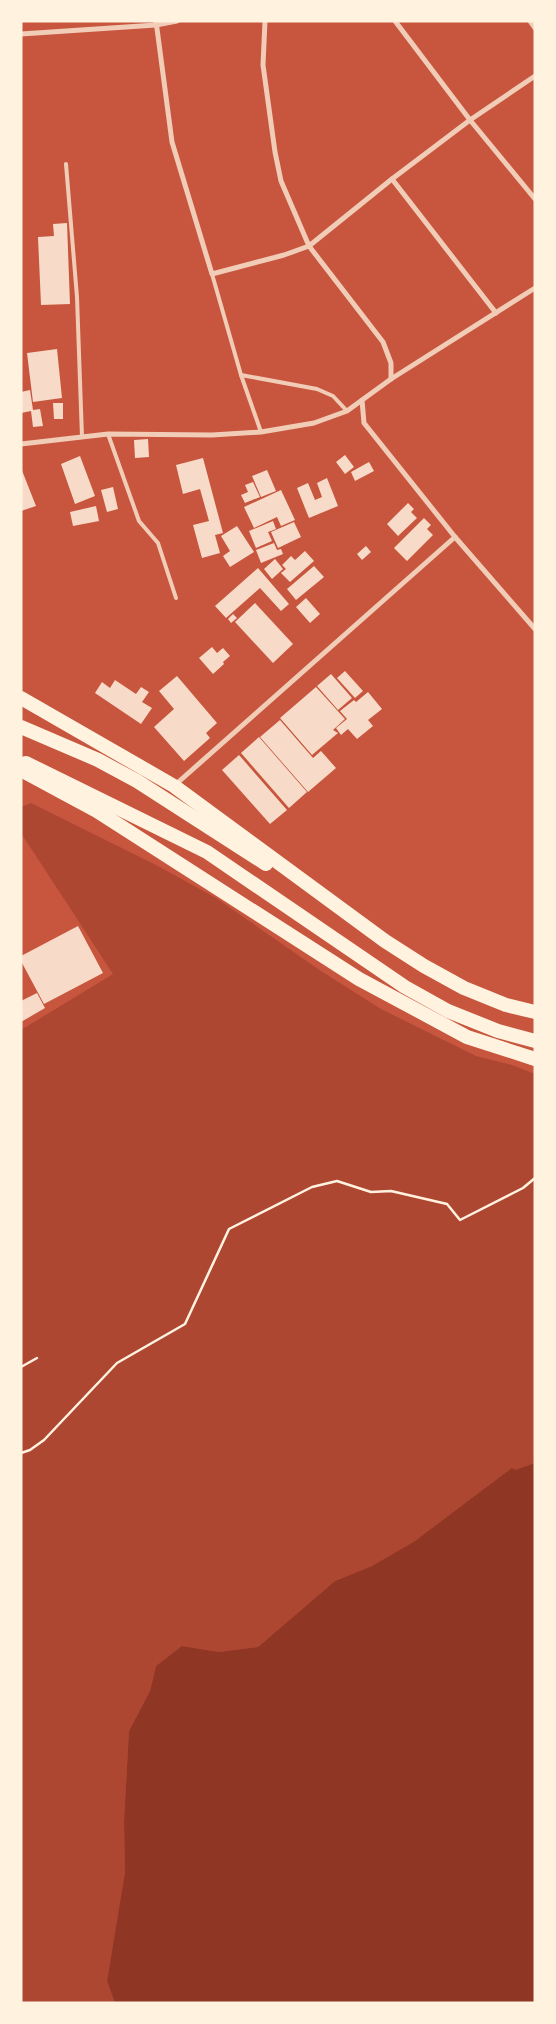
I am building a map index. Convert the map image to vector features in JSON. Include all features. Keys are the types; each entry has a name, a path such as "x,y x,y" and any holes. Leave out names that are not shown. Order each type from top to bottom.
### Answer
{"highway":[{"path":"21,698 174,786 385,941"},
{"path":"21,727 98,760 137,781 424,966 464,988 506,1005 535,1012"},
{"path":"21,761 207,852 405,987 448,1011 498,1031 535,1041"},
{"path":"21,770 105,816 359,979 466,1037 535,1059"}],"street":[{"path":"21,34 177,21"},
{"path":"265,21 263,65 281,181 309,246 383,342 391,363 392,379"},
{"path":"395,21 470,120 535,199"},
{"path":"530,21 535,28"},
{"path":"156,23 172,142 212,274 284,255 309,246 392,179 470,120 535,76"},
{"path":"392,179 496,312"},
{"path":"21,444 108,434 212,435 261,432 314,423 347,411 392,379 535,288"},
{"path":"362,400 364,423 455,537 535,629"},
{"path":"174,786 455,537"}],"lane":[{"path":"66,164 77,297 82,437"},
{"path":"212,274 261,432"},
{"path":"242,375 317,389 333,396 347,411"},
{"path":"108,434 139,520 158,543 176,598"}],"path":[{"path":"21,1453 30,1450 44,1440 117,1363 185,1324 228,1229 312,1187 338,1181 371,1192 391,1191 447,1204 460,1220 523,1188 535,1178"},
{"path":"21,1367 37,1358"}],"shaded area":[{"path":"31,803 158,866 216,898 321,971 381,1009 476,1056 512,1065 535,1074 535,1463 515,1470 415,1541 372,1566 335,1581 258,1647 219,1652 183,1646 156,1666 150,1691 129,1731 124,1821 125,1872 107,1981 115,2003 21,2003 21,1030 113,974 21,833 21,807"},
{"path":"535,1463 535,2003 115,2003 107,1981 125,1872 124,1821 129,1731 150,1691 156,1666 182,1646 219,1652 258,1647 335,1581 372,1566 415,1541 512,1468 515,1470"}],"building":[{"path":"67,223 70,304 41,305 38,237 54,236 53,224"},
{"path":"57,349 62,398 33,402 27,353"},
{"path":"30,390 33,410 40,409 43,426 33,427 31,411 21,413 21,392"},
{"path":"53,403 63,403 63,419 54,419"},
{"path":"148,439 149,457 135,458 134,440"},
{"path":"345,455 354,467 345,474 336,462"},
{"path":"80,456 95,496 75,504 61,464"},
{"path":"203,458 223,533 215,535 220,553 202,558 193,525 209,521 200,489 183,494 176,465"},
{"path":"369,462 374,471 355,481 351,472"},
{"path":"21,468 36,506 21,511"},
{"path":"267,470 276,491 261,497 252,476"},
{"path":"327,478 338,506 309,518 297,488 308,483 315,500 322,497 317,483"},
{"path":"253,482 260,497 245,503 241,495 248,492 245,485"},
{"path":"113,487 118,509 107,512 101,490"},
{"path":"281,490 295,520 281,526 277,517 254,528 244,507"},
{"path":"408,503 414,509 411,512 417,518 398,536 387,524"},
{"path":"96,506 99,521 73,526 70,512"},
{"path":"424,518 431,525 427,529 433,535 407,561 394,548"},
{"path":"273,521 276,529 268,532 272,541 256,548 249,531"},
{"path":"294,522 301,537 278,548 271,532"},
{"path":"237,526 254,552 230,567 223,556 230,551 221,536"},
{"path":"274,543 277,550 281,549 283,554 261,563 256,550"},
{"path":"366,546 371,552 362,560 357,554"},
{"path":"305,551 314,561 290,582 281,573 286,569 282,565 291,556 295,560"},
{"path":"275,559 283,569 272,579 264,569"},
{"path":"314,566 324,577 296,600 287,589"},
{"path":"258,568 289,604 281,611 260,588 226,618 215,606"},
{"path":"306,598 320,614 310,623 296,607"},
{"path":"255,603 293,644 273,663 235,622"},
{"path":"233,614 237,618 231,623 228,619"},
{"path":"212,647 217,653 223,648 230,656 213,674 199,658"},
{"path":"345,671 363,691 355,698 337,678"},
{"path":"331,674 352,698 338,710 317,686"},
{"path":"177,676 217,723 206,733 210,738 184,761 154,727 174,709 159,691"},
{"path":"115,680 136,694 141,687 149,692 142,702 152,708 141,724 95,693 102,682 110,688"},
{"path":"316,687 345,719 333,730 338,733 312,755 280,718"},
{"path":"368,692 382,709 368,720 373,726 357,739 348,729 341,735 336,728 347,719 340,711 354,700 356,702"},
{"path":"280,720 313,758 321,751 336,768 308,792 260,737"},
{"path":"259,737 307,792 289,808 241,753"},
{"path":"239,755 287,810 270,824 222,770"},
{"path":"78,926 103,973 44,1004 21,961 21,956"},
{"path":"37,993 45,1008 21,1022 21,1001"}]}
